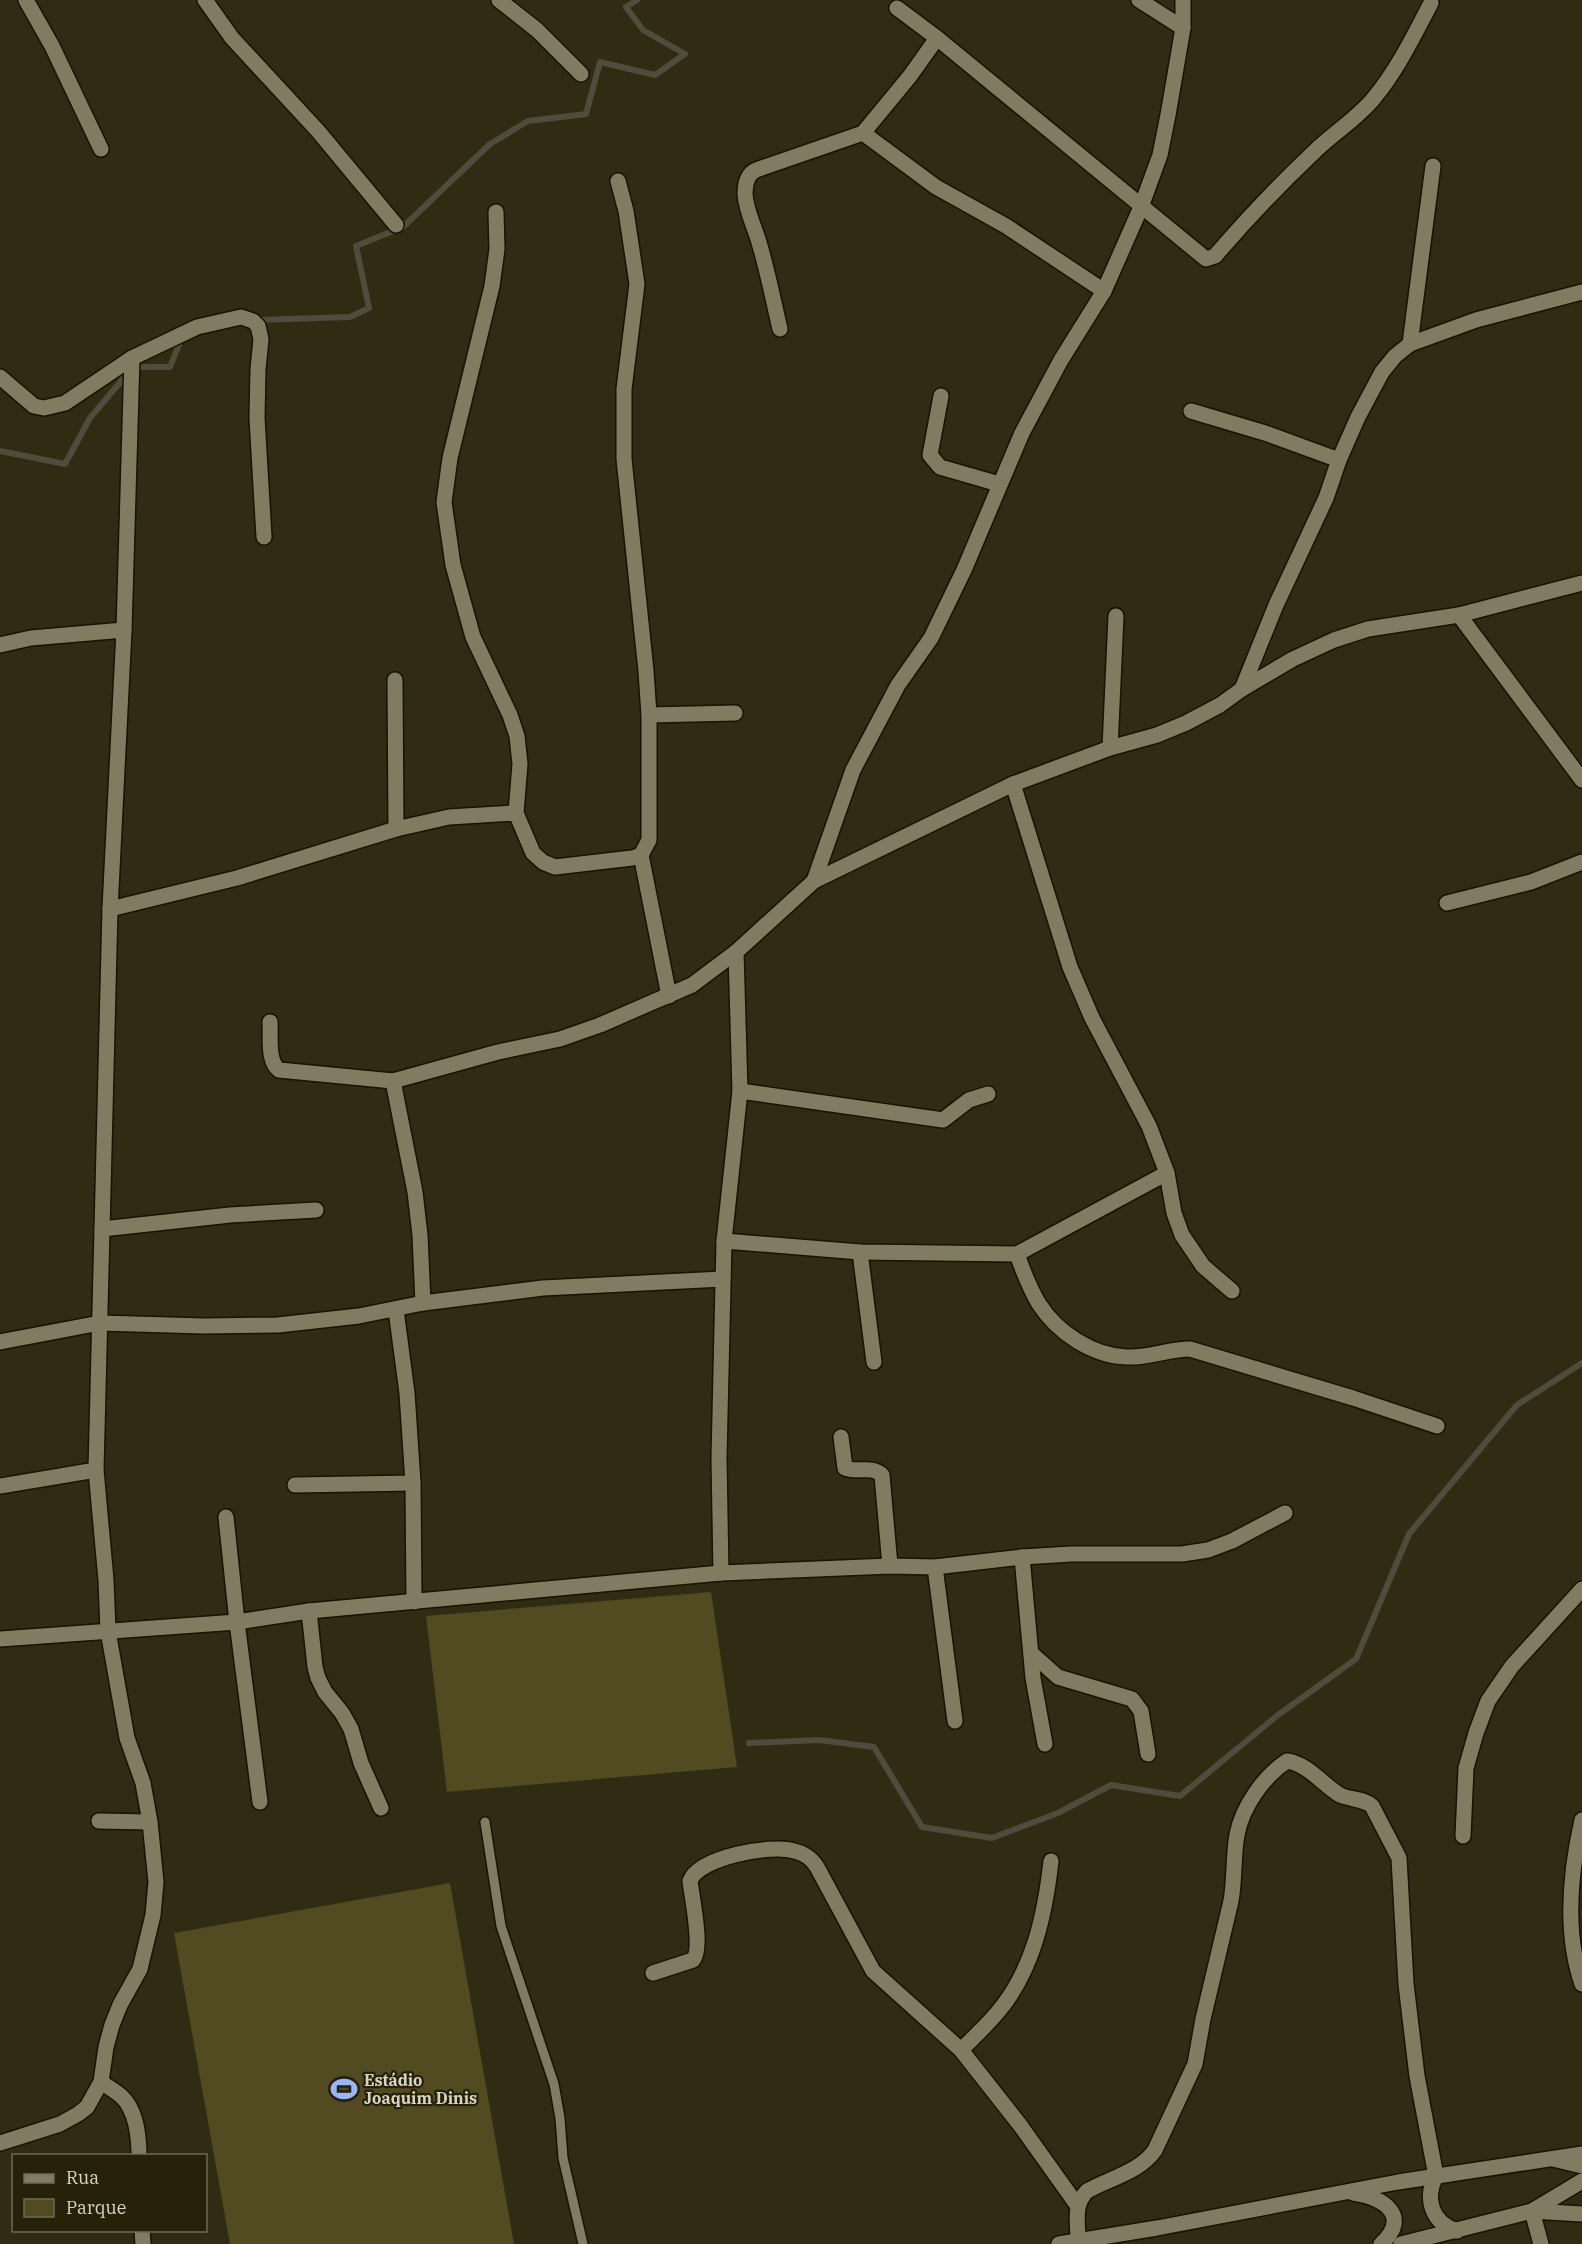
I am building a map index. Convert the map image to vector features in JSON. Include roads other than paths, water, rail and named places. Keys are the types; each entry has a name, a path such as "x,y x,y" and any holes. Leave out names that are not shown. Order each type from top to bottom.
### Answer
{"street":[{"path":"26,0 52,46 101,149"},
{"path":"205,0 232,38 318,130 396,225"},
{"path":"499,0 537,30 581,74"},
{"path":"1139,0 1183,28"},
{"path":"814,881 853,770 898,685 931,638 964,570 999,484 1033,412 1061,360 1104,291 1141,207 1160,155 1183,28 1183,0"},
{"path":"897,8 937,38 1206,259 1214,258 1269,195 1315,150 1348,124 1373,99 1402,58 1431,3"},
{"path":"780,329 758,240 747,208 745,191 747,180 756,170 863,133 937,38"},
{"path":"863,133 936,187 1006,226 1104,291"},
{"path":"1410,344 1433,166"},
{"path":"618,181 632,243 637,284 624,389 624,459 642,616 649,715 649,840 641,855 669,996"},
{"path":"496,212 497,249 492,286 450,458 444,502 453,565 472,637 510,715 517,736 520,764 516,813 533,853 543,862 555,867 641,855"},
{"path":"1242,689 1276,606 1326,498 1339,460 1358,417 1382,372 1395,356 1410,344 1502,312 1582,292"},
{"path":"0,377 34,406 44,408 65,403 132,358 197,327 241,316 253,321 258,326 261,339 258,369 258,418 264,537"},
{"path":"0,2143 60,2124 87,2107 101,2082 112,2025 140,1969 153,1915 156,1882 150,1822 143,1783 127,1738 108,1631 96,1470 110,909 124,630 132,358"},
{"path":"941,396 930,454 940,467 999,484"},
{"path":"1191,411 1265,433 1339,460"},
{"path":"270,1022 272,1060 279,1070 393,1081 560,1039 600,1025 692,985 736,952 814,881 1012,784 1186,723 1220,705 1242,689 1293,659 1334,640 1368,629 1459,615 1582,583"},
{"path":"1459,615 1582,780"},
{"path":"1110,748 1116,616"},
{"path":"0,645 31,638 124,630"},
{"path":"395,680 396,829"},
{"path":"649,715 735,713"},
{"path":"1012,784 1070,967 1092,1018 1149,1126 1167,1173 1173,1213 1182,1235 1203,1266 1232,1291"},
{"path":"110,909 237,878 396,829 449,817 516,813"},
{"path":"1447,903 1531,882 1582,862"},
{"path":"721,1573 719,1458 724,1240 740,1091 736,952"},
{"path":"393,1081 415,1192 420,1235 423,1303"},
{"path":"740,1091 943,1120 969,1100 988,1094"},
{"path":"724,1240 860,1252 1017,1254 1167,1173"},
{"path":"102,1229 230,1215 316,1210"},
{"path":"860,1252 874,1362"},
{"path":"1017,1254 1040,1305 1059,1328 1078,1342 1101,1353 1125,1358 1190,1349 1437,1426"},
{"path":"0,1342 100,1323 204,1326 278,1324 396,1310 423,1303 543,1288 723,1279"},
{"path":"396,1310 407,1393 413,1483 414,1602"},
{"path":"841,1437 845,1468 849,1470 873,1469 882,1475 890,1566"},
{"path":"0,1486 96,1470"},
{"path":"295,1485 413,1483"},
{"path":"0,1639 237,1622 309,1611 721,1573 890,1566 935,1567 1071,1554 1182,1554 1208,1550 1232,1541 1285,1513"},
{"path":"226,1517 260,1802"},
{"path":"1022,1557 1031,1653 1045,1744"},
{"path":"935,1567 955,1721"},
{"path":"1462,1836 1466,1768 1488,1701 1512,1666 1582,1589"},
{"path":"309,1611 318,1678 351,1729 361,1764 381,1808"},
{"path":"1031,1653 1058,1677 1132,1699 1141,1711 1148,1754"},
{"path":"1077,2205 1087,2191 1141,2165 1155,2150 1195,2064 1203,2019 1233,1891 1237,1835 1250,1802 1279,1766 1287,1761 1302,1766 1340,1794 1372,1806 1400,1858 1406,1984 1417,2076 1436,2176 1430,2193 1432,2209 1441,2223 1457,2231"},
{"path":"1582,1820 1574,1856 1570,1911 1576,1964 1582,1984"},
{"path":"99,1821 150,1822"},
{"path":"653,1974 696,1957 698,1946 690,1881 693,1874 712,1862 757,1850 780,1848 795,1851 813,1861 873,1971 961,2050 1013,2116 1077,2205 1078,2240"},
{"path":"961,2050 1000,2008 1021,1975 1036,1945 1048,1891 1051,1861"},
{"path":"101,2082 123,2097 129,2106 136,2128 140,2154"},
{"path":"1059,2244 1158,2228 1436,2176 1582,2154"},
{"path":"1553,2159 1582,2166"},
{"path":"1401,2244 1532,2211 1582,2181"},
{"path":"1347,2193 1376,2199 1391,2209 1395,2218 1393,2229 1381,2244"},
{"path":"1532,2211 1582,2214"},
{"path":"1532,2211 1541,2244"}],"lane":[{"path":"485,1822 501,1926 554,2084 560,2118 563,2158 583,2244"}],"waterway":[{"path":"257,320 350,317 369,308 356,246 403,227 490,144 528,121 586,114 600,62 655,75 685,54 643,30 626,7 637,0"},
{"path":"0,451 65,464 90,418 133,367 170,367 182,337"},
{"path":"749,1743 819,1740 874,1747 922,1827 992,1838 1058,1813 1111,1785 1180,1796 1278,1715 1356,1659 1409,1534 1517,1405 1582,1363"}],"place":[{"name":"Estádio Joaquim Dinis","path":"344,2089"}]}
